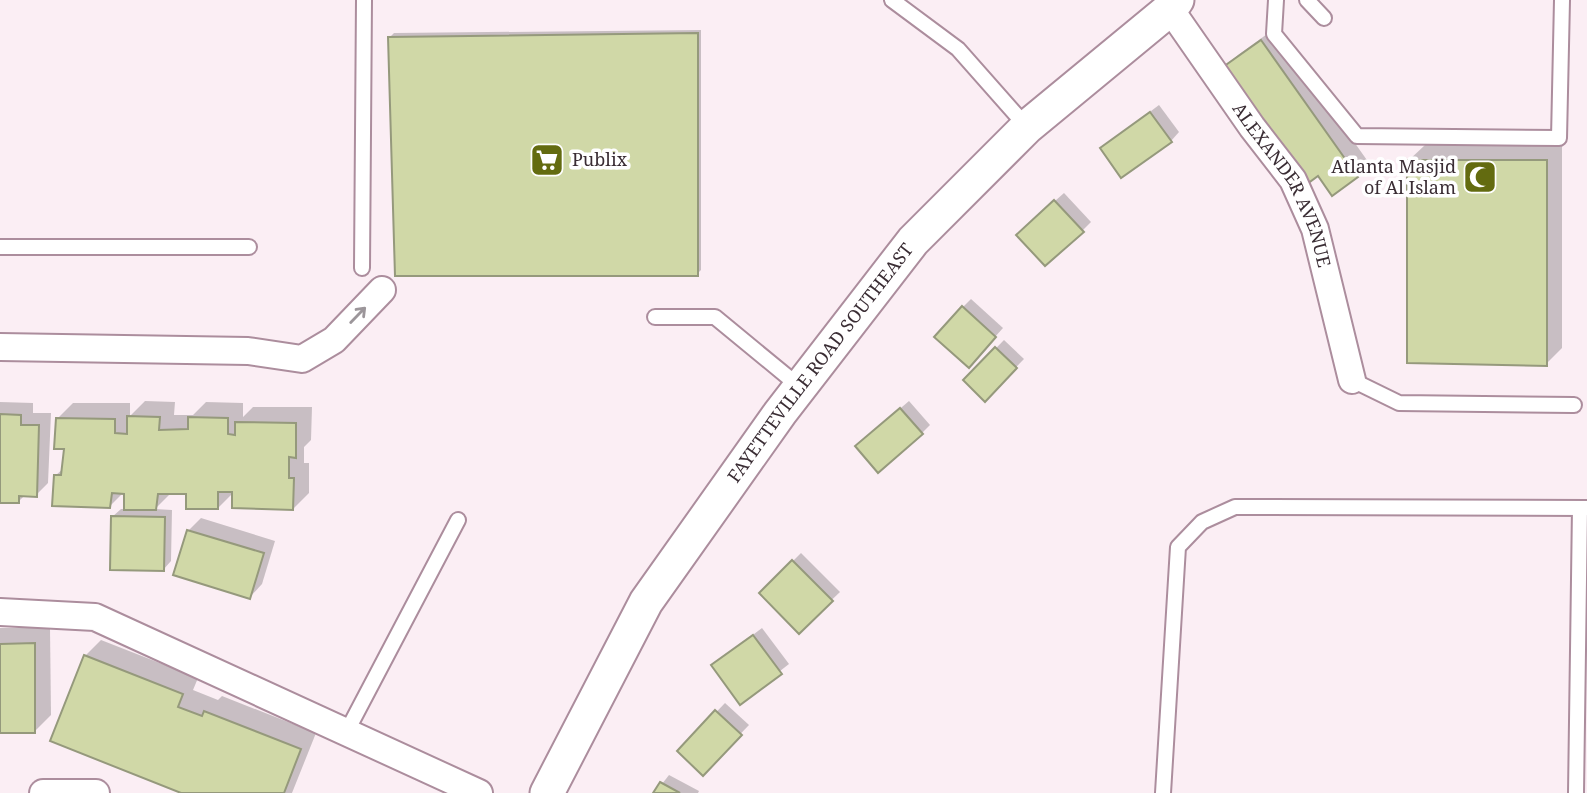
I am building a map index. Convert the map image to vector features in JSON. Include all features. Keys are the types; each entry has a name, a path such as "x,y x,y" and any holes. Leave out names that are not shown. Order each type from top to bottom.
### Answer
{"street":[{"name":"FAYETTEVILLE ROAD SOUTHEAST","path":"547,793 646,603 800,387 913,241 1027,127 1173,4"},
{"name":"ALEXANDER AVENUE","path":"1173,4 1252,127 1293,180 1315,229 1352,380"},
{"path":"0,347 248,351 302,359 334,340 382,290"},
{"path":"0,612 95,617 479,793"},
{"path":"43,793 96,793"}],"lane":[{"path":"362,268 364,0"},
{"path":"892,0 958,49 1027,127"},
{"path":"1307,0 1324,18"},
{"path":"1274,1 1274,34 1357,136 1559,138 1562,0"},
{"path":"0,247 249,247"},
{"path":"655,317 715,317 800,387"},
{"path":"1352,380 1399,402 1574,405"},
{"path":"1163,793 1178,547 1202,522 1235,507 1583,508 1576,793"},
{"path":"346,733 458,520"}],"building":[{"path":"698,33 698,276 395,276 388,37"},
{"path":"1261,40 1358,177 1332,196 1318,176 1307,184 1223,67"},
{"path":"1150,112 1172,142 1121,178 1100,148"},
{"path":"1407,160 1547,160 1547,366 1407,363"},
{"path":"1054,200 1084,232 1045,266 1016,235"},
{"path":"962,306 996,337 969,368 934,337"},
{"path":"995,347 1017,368 985,402 963,380"},
{"path":"900,408 923,434 878,473 855,446"},
{"path":"0,414 21,415 21,425 39,425 37,497 19,496 19,503 0,503"},
{"path":"127,416 160,417 159,430 188,429 188,417 228,418 228,434 235,435 235,422 296,423 296,458 289,457 289,478 294,478 293,510 232,508 232,492 218,492 218,509 186,509 186,494 158,494 156,510 124,510 124,494 112,493 110,508 52,506 54,475 61,475 64,449 54,449 56,418 115,419 115,433 127,434"},
{"path":"111,516 165,517 164,571 110,570"},
{"path":"187,530 264,553 250,599 173,575"},
{"path":"792,560 833,601 799,634 759,593"},
{"path":"753,635 782,674 740,705 711,665"},
{"path":"35,643 35,733 0,733 0,644"},
{"path":"84,655 183,694 178,707 202,716 204,711 301,749 284,793 181,793 50,741"},
{"path":"715,710 742,735 703,776 677,751"},
{"path":"660,782 680,793 653,793"}],"place":[{"name":"Publix","path":"547,160"},
{"name":"Atlanta Masjid of Al Islam","path":"1480,177"}]}
